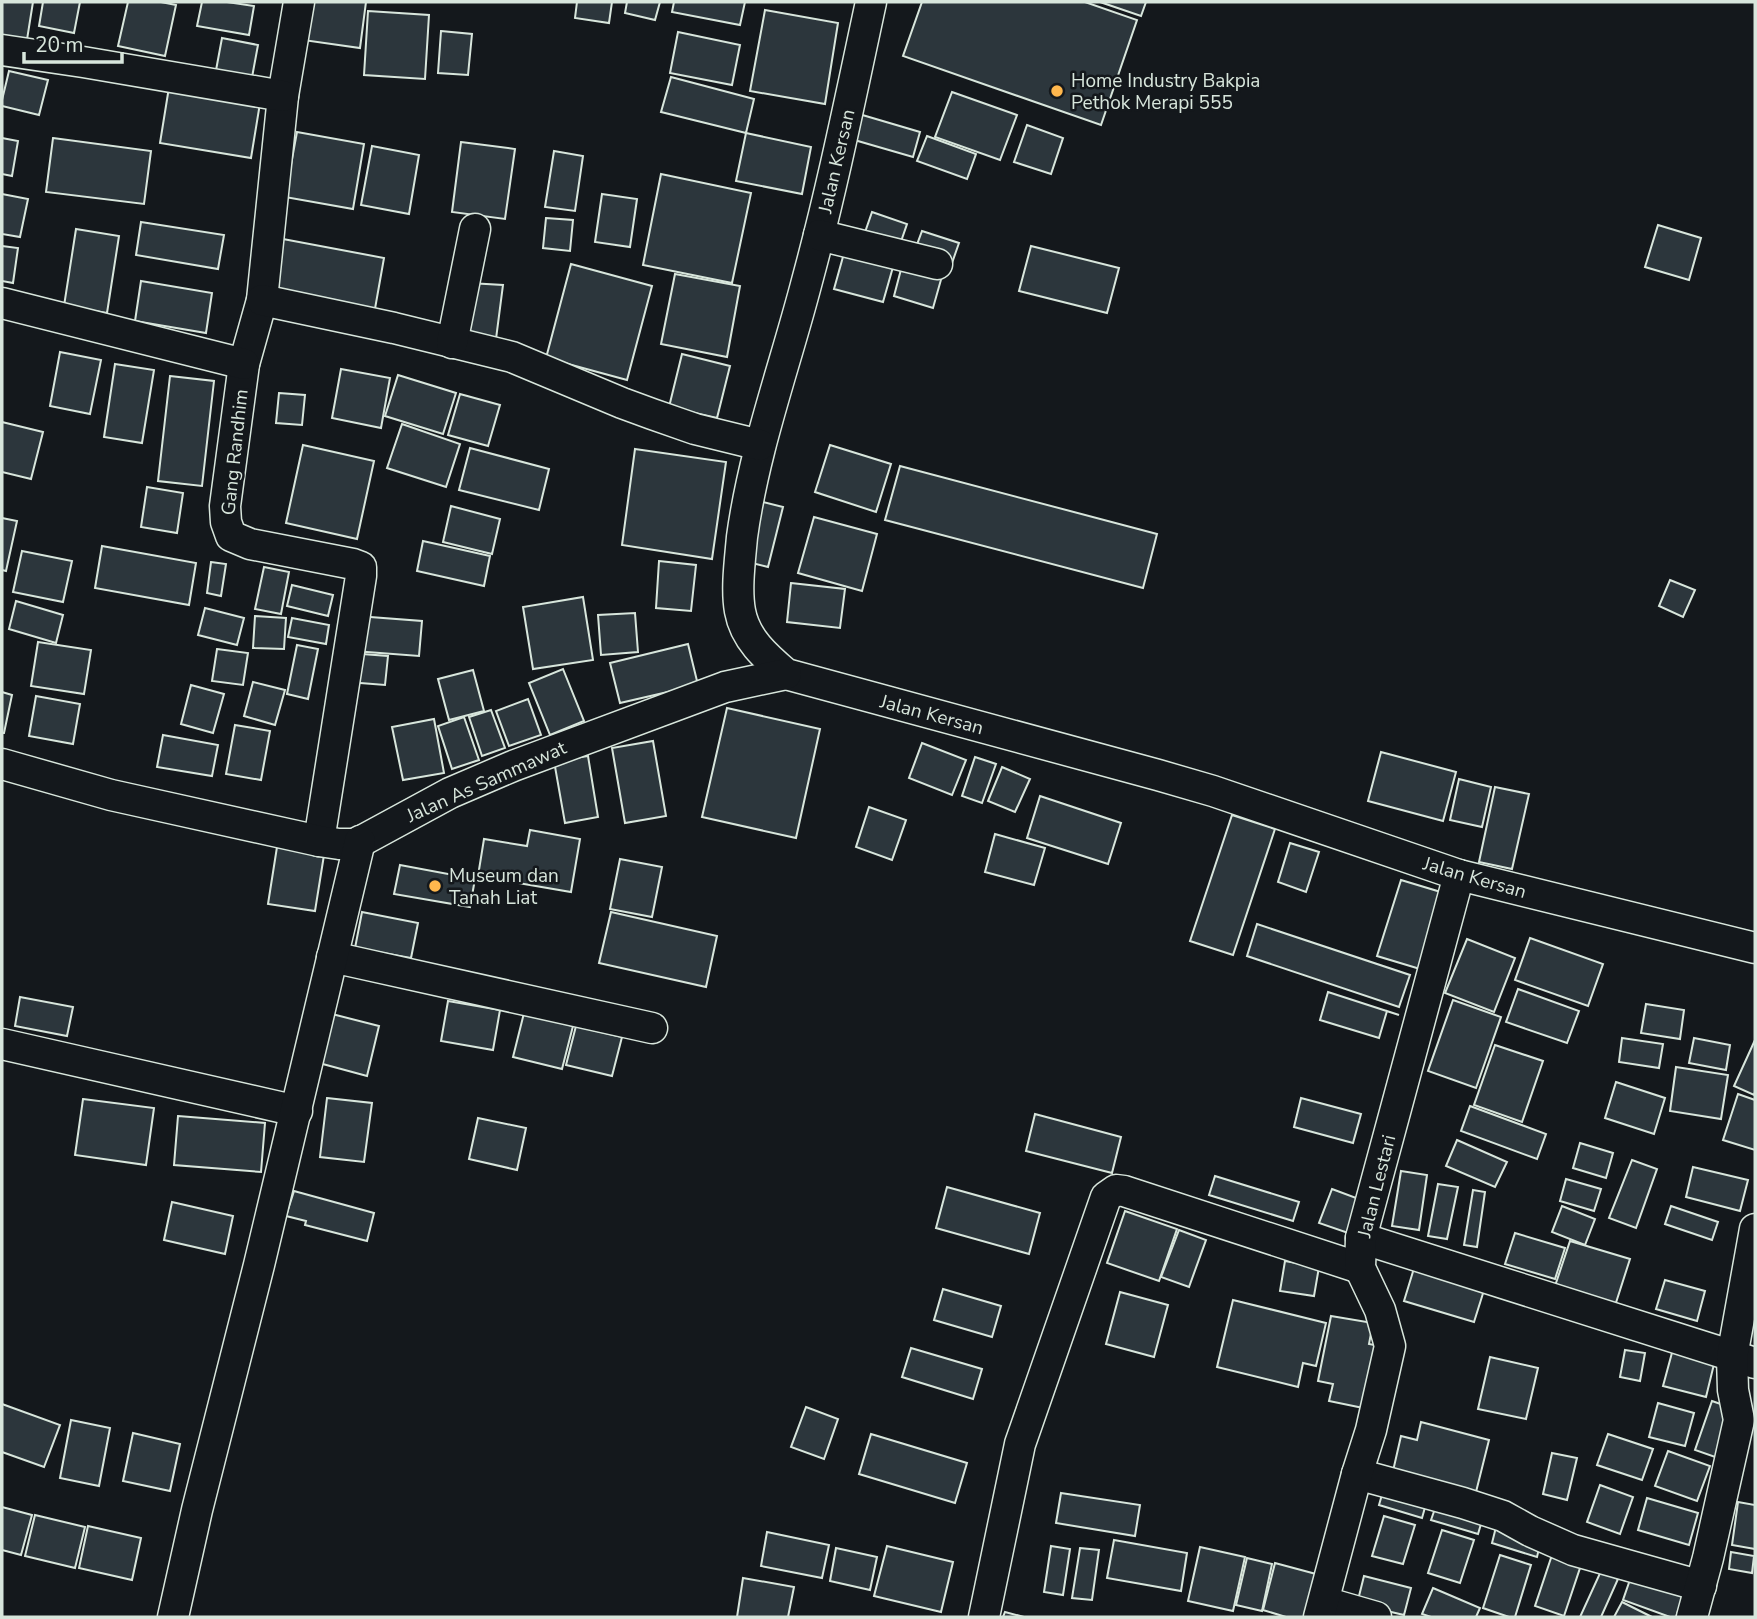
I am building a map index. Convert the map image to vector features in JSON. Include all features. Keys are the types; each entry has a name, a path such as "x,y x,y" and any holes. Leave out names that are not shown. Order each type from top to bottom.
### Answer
{"street":[{"name":"Gang Randhim","path":"299,2 284,96 262,300 244,364 225,506 226,522 231,536 250,544 361,567 319,841"},
{"name":"Jalan Kersan","path":"871,2 808,281 760,445 746,512 739,567 740,611 747,633 762,654 786,674 1158,775 1459,875 1755,948"},
{"path":"2,50 284,96"},
{"path":"452,342 475,229"},
{"path":"819,235 937,264"},
{"path":"262,300 512,357 695,429 760,445"},
{"path":"2,303 244,364"},
{"path":"725,687 747,633"},
{"name":"Jalan As Sammawat","path":"2,765 111,795 319,841 339,845 356,844 450,793 513,766 725,687 786,674"},
{"path":"173,1617 360,841"},
{"name":"Jalan Lestari","path":"1322,1610 1371,1430 1390,1346 1380,1310 1360,1268 1361,1238 1459,875"},
{"path":"332,957 652,1028"},
{"path":"2,1044 296,1111"},
{"path":"984,1617 1020,1444 1106,1197 1116,1190 1124,1191 1360,1268"},
{"path":"1692,1617 1739,1420 1733,1390 1743,1360 1755,1229"},
{"path":"1361,1238 1743,1360"},
{"path":"1357,1474 1503,1516 1573,1550 1701,1586"},
{"path":"1322,1610 1376,1617"}],"building":[{"path":"2,2 33,2 26,46 2,43"},
{"path":"43,2 80,2 74,33 39,26"},
{"path":"128,2 176,5 165,56 118,46"},
{"path":"202,2 254,6 249,35 197,26"},
{"path":"308,2 366,2 360,48 303,40"},
{"path":"577,2 612,2 609,23 575,18"},
{"path":"627,2 660,2 655,20 625,13"},
{"path":"674,2 745,2 740,25 672,12"},
{"name":"Home Industry Bakpia Pethok Merapi 555","path":"922,2 1085,2 1137,20 1101,125 903,56"},
{"path":"1100,2 1146,2 1141,16"},
{"path":"765,10 838,23 825,104 750,91"},
{"path":"368,11 429,15 425,79 364,75"},
{"path":"441,31 472,34 468,75 438,73"},
{"path":"678,32 740,45 732,85 670,73"},
{"path":"222,38 258,45 250,88 214,81"},
{"path":"9,71 48,80 39,115 2,106"},
{"path":"671,77 754,99 746,133 661,112"},
{"path":"170,81 261,97 251,158 160,143"},
{"path":"952,92 1017,115 1000,160 935,137"},
{"path":"859,114 920,132 913,157 851,139"},
{"path":"1027,125 1063,138 1051,174 1014,162"},
{"path":"297,132 364,144 353,209 285,197"},
{"path":"746,133 811,147 802,194 736,181"},
{"path":"927,136 976,154 967,179 917,161"},
{"path":"2,138 18,141 12,176 2,174"},
{"path":"53,138 151,151 144,204 46,192"},
{"path":"461,142 515,149 505,219 452,212"},
{"path":"372,146 419,155 409,214 361,205"},
{"path":"554,151 583,156 575,211 545,207"},
{"path":"661,174 751,193 732,283 643,265"},
{"path":"2,194 28,199 20,237 2,234"},
{"path":"602,194 637,199 630,247 595,242"},
{"path":"872,212 907,224 897,253 862,241"},
{"path":"546,218 573,220 570,251 543,248"},
{"path":"141,222 224,235 218,269 136,255"},
{"path":"1658,225 1701,238 1689,280 1645,267"},
{"path":"76,229 119,236 107,313 64,306"},
{"path":"922,231 959,243 952,263 915,250"},
{"path":"283,239 384,258 373,320 271,301"},
{"path":"2,246 18,248 13,283 2,281"},
{"path":"846,246 895,260 883,302 834,289"},
{"path":"1031,246 1119,268 1107,313 1019,291"},
{"path":"904,258 944,269 933,308 894,296"},
{"path":"571,264 652,286 627,380 546,358"},
{"path":"675,274 740,286 727,357 661,344"},
{"path":"141,281 212,293 206,333 135,321"},
{"path":"469,283 503,285 496,339 464,331"},
{"path":"60,352 101,360 90,414 50,406"},
{"path":"682,354 730,366 717,418 669,407"},
{"path":"115,364 154,370 142,443 104,437"},
{"path":"341,369 390,378 381,428 332,418"},
{"path":"398,375 456,393 443,434 385,416"},
{"path":"170,376 214,381 202,486 158,481"},
{"path":"279,393 305,395 302,425 276,423"},
{"path":"460,394 500,405 488,446 448,435"},
{"path":"2,422 43,432 31,479 2,472"},
{"path":"402,424 460,444 446,487 387,468"},
{"path":"303,445 374,461 357,539 286,523"},
{"path":"830,445 891,464 876,512 815,492"},
{"path":"470,448 549,469 539,510 459,490"},
{"path":"635,449 726,462 712,559 622,545"},
{"path":"900,466 1157,534 1143,588 885,520"},
{"path":"147,487 183,493 177,533 141,527"},
{"path":"755,500 783,507 768,567 740,560"},
{"path":"451,506 500,519 492,554 443,542"},
{"path":"814,517 877,534 862,591 798,573"},
{"path":"2,518 17,521 6,571 2,570"},
{"path":"423,541 490,556 484,586 417,571"},
{"path":"102,546 196,563 189,605 95,588"},
{"path":"22,551 72,561 63,602 13,592"},
{"path":"659,561 696,565 691,611 656,608"},
{"path":"211,562 226,564 221,596 207,593"},
{"path":"264,567 289,572 281,614 255,609"},
{"path":"1670,580 1695,590 1683,617 1659,606"},
{"path":"791,583 845,589 840,628 787,622"},
{"path":"292,585 333,595 328,616 287,606"},
{"path":"583,597 593,660 533,669 523,607"},
{"path":"16,601 63,615 56,643 9,629"},
{"path":"205,608 244,618 237,645 198,635"},
{"path":"635,613 638,652 601,655 598,615"},
{"path":"255,616 286,618 284,649 253,648"},
{"path":"357,616 422,621 419,656 354,651"},
{"path":"292,618 329,625 326,644 288,637"},
{"path":"38,642 91,650 84,694 31,686"},
{"path":"688,644 698,685 620,703 610,663"},
{"path":"297,645 318,649 308,699 287,694"},
{"path":"217,649 248,653 243,685 212,681"},
{"path":"349,653 388,656 385,685 348,682"},
{"path":"563,669 584,721 550,735 529,683"},
{"path":"473,670 484,711 449,720 438,679"},
{"path":"253,682 285,690 275,725 244,716"},
{"path":"191,685 224,694 213,733 181,724"},
{"path":"2,692 12,695 4,733 2,733"},
{"path":"36,696 80,704 73,744 29,736"},
{"path":"528,699 541,735 509,746 496,711"},
{"path":"727,708 820,729 796,838 702,817"},
{"path":"491,710 505,748 482,756 469,717"},
{"path":"464,717 479,760 452,769 438,726"},
{"path":"434,719 444,773 403,780 392,727"},
{"path":"235,725 270,731 261,780 226,774"},
{"path":"163,735 218,745 212,776 157,767"},
{"path":"653,741 666,816 625,823 612,748"},
{"path":"922,743 966,760 952,795 909,778"},
{"path":"1381,752 1456,772 1443,821 1368,801"},
{"path":"588,756 598,817 565,823 554,761"},
{"path":"975,757 996,764 982,803 962,796"},
{"path":"1002,767 1030,779 1015,812 988,801"},
{"path":"1459,779 1491,787 1482,827 1450,820"},
{"path":"1495,787 1529,794 1512,869 1479,862"},
{"path":"1040,796 1121,823 1108,864 1027,838"},
{"path":"869,807 906,820 892,860 856,847"},
{"path":"1232,815 1275,829 1233,955 1190,941"},
{"path":"530,830 580,839 571,892 478,876 484,839 527,846"},
{"path":"995,834 1045,848 1034,885 985,872"},
{"path":"1290,843 1319,852 1306,892 1278,882"},
{"path":"277,847 324,855 315,911 268,904"},
{"path":"620,859 662,867 652,917 610,909"},
{"name":"Museum dan Tanah Liat","path":"400,865 475,879 470,907 394,894"},
{"path":"1401,880 1444,893 1420,969 1377,956"},
{"path":"362,912 418,923 411,958 355,948"},
{"path":"611,912 717,936 706,987 599,963"},
{"path":"1257,924 1410,975 1399,1007 1247,956"},
{"path":"1530,938 1603,964 1588,1006 1515,980"},
{"path":"1467,939 1515,958 1494,1012 1445,993"},
{"path":"1518,989 1579,1011 1567,1043 1506,1022"},
{"path":"1328,992 1387,1011 1379,1038 1320,1020"},
{"path":"20,997 73,1007 67,1036 15,1026"},
{"path":"1453,1000 1501,1017 1476,1088 1428,1071"},
{"path":"448,1001 500,1010 493,1050 441,1041"},
{"path":"1646,1004 1684,1010 1680,1039 1641,1033"},
{"path":"524,1013 573,1026 562,1069 513,1057"},
{"path":"332,1014 379,1026 367,1076 319,1063"},
{"path":"576,1026 622,1037 612,1076 566,1065"},
{"path":"1622,1038 1663,1044 1659,1068 1619,1062"},
{"path":"1694,1038 1730,1045 1726,1070 1689,1063"},
{"path":"1755,1040 1755,1092 1754,1095 1734,1086"},
{"path":"1495,1045 1543,1061 1522,1122 1474,1105"},
{"path":"1676,1067 1728,1075 1721,1119 1670,1111"},
{"path":"1616,1082 1665,1098 1654,1134 1605,1118"},
{"path":"1738,1094 1755,1100 1755,1150 1723,1140"},
{"path":"327,1098 372,1103 364,1162 320,1157"},
{"path":"1301,1098 1361,1114 1353,1143 1294,1127"},
{"path":"83,1099 154,1108 146,1165 75,1155"},
{"path":"1470,1106 1546,1134 1537,1159 1461,1131"},
{"path":"1035,1114 1121,1137 1112,1173 1026,1151"},
{"path":"178,1116 265,1123 261,1172 174,1165"},
{"path":"478,1118 526,1128 517,1170 469,1159"},
{"path":"1457,1140 1507,1162 1495,1187 1446,1166"},
{"path":"1580,1143 1613,1153 1606,1178 1573,1168"},
{"path":"1632,1160 1657,1169 1636,1228 1609,1218"},
{"path":"1693,1167 1748,1180 1740,1211 1686,1197"},
{"path":"1401,1171 1427,1175 1419,1230 1392,1226"},
{"path":"1215,1176 1299,1202 1293,1221 1209,1195"},
{"path":"1566,1179 1601,1189 1594,1211 1560,1201"},
{"path":"1438,1184 1458,1187 1447,1239 1428,1236"},
{"path":"947,1187 1040,1213 1029,1254 936,1228"},
{"path":"1332,1189 1367,1202 1354,1235 1319,1223"},
{"path":"1473,1190 1485,1192 1477,1247 1464,1245"},
{"path":"294,1191 374,1213 367,1241 305,1225 306,1221 286,1216"},
{"path":"172,1202 233,1216 225,1254 164,1240"},
{"path":"1562,1206 1595,1219 1585,1245 1552,1232"},
{"path":"1671,1206 1718,1222 1712,1240 1665,1224"},
{"path":"1125,1211 1177,1229 1159,1281 1107,1263"},
{"path":"1179,1230 1206,1240 1189,1287 1161,1277"},
{"path":"1515,1233 1565,1248 1555,1279 1505,1264"},
{"path":"1570,1241 1630,1259 1613,1312 1553,1292"},
{"path":"1285,1261 1319,1267 1314,1296 1280,1291"},
{"path":"1415,1265 1485,1287 1474,1322 1404,1301"},
{"path":"1665,1280 1705,1291 1697,1321 1656,1309"},
{"path":"943,1289 1001,1306 992,1337 934,1320"},
{"path":"1120,1292 1168,1305 1154,1357 1106,1344"},
{"path":"1233,1300 1326,1323 1316,1366 1303,1363 1298,1387 1217,1367"},
{"path":"1331,1316 1373,1323 1369,1344 1385,1347 1373,1410 1329,1401 1333,1384 1318,1381"},
{"path":"911,1348 982,1369 973,1399 902,1377"},
{"path":"1673,1349 1715,1360 1706,1397 1663,1386"},
{"path":"1625,1350 1645,1353 1640,1381 1620,1377"},
{"path":"1490,1357 1538,1368 1526,1419 1478,1409"},
{"path":"1712,1401 1735,1409 1718,1458 1695,1450"},
{"path":"1658,1403 1694,1413 1685,1446 1649,1437"},
{"path":"2,1404 60,1425 44,1467 2,1452"},
{"path":"806,1407 838,1419 824,1459 791,1447"},
{"path":"71,1420 110,1428 99,1486 60,1478"},
{"path":"1421,1422 1489,1440 1474,1500 1393,1471 1401,1436 1417,1440"},
{"path":"133,1433 180,1444 170,1491 123,1481"},
{"path":"871,1434 967,1463 955,1503 859,1474"},
{"path":"1608,1434 1653,1449 1642,1480 1597,1465"},
{"path":"1668,1451 1710,1466 1697,1501 1655,1486"},
{"path":"1552,1453 1577,1458 1567,1500 1543,1494"},
{"path":"1385,1484 1428,1497 1422,1518 1379,1505"},
{"path":"1600,1485 1633,1497 1620,1534 1587,1522"},
{"path":"1061,1493 1140,1505 1135,1536 1056,1523"},
{"path":"1647,1498 1698,1513 1689,1545 1638,1530"},
{"path":"1438,1500 1484,1514 1478,1534 1431,1520"},
{"path":"1738,1502 1755,1505 1755,1549 1732,1545"},
{"path":"2,1507 32,1515 21,1555 2,1550"},
{"path":"35,1515 85,1527 75,1568 25,1556"},
{"path":"1384,1516 1415,1525 1403,1564 1372,1556"},
{"path":"88,1526 141,1538 132,1580 79,1568"},
{"path":"1496,1527 1541,1540 1537,1557 1492,1543"},
{"path":"1442,1530 1474,1540 1460,1583 1428,1573"},
{"path":"767,1532 829,1545 822,1578 761,1566"},
{"path":"1114,1540 1187,1553 1181,1591 1107,1578"},
{"path":"887,1546 953,1562 941,1612 874,1596"},
{"path":"1051,1546 1070,1549 1063,1595 1044,1592"},
{"path":"1200,1547 1245,1557 1233,1611 1188,1601"},
{"path":"836,1548 877,1557 870,1590 830,1581"},
{"path":"1080,1548 1099,1550 1092,1600 1072,1598"},
{"path":"1553,1552 1582,1562 1564,1616 1535,1606"},
{"path":"1731,1552 1754,1556 1752,1573 1729,1569"},
{"path":"1500,1555 1531,1565 1515,1617 1483,1608"},
{"path":"1247,1558 1272,1564 1262,1611 1236,1605"},
{"path":"1275,1563 1316,1574 1306,1617 1286,1617 1263,1610"},
{"path":"1601,1571 1618,1579 1601,1617 1580,1617"},
{"path":"1633,1571 1685,1591 1676,1617 1623,1600"},
{"path":"1364,1576 1411,1588 1404,1615 1357,1604"},
{"path":"743,1578 794,1587 788,1617 737,1617"},
{"path":"1433,1588 1480,1608 1476,1617 1431,1617 1422,1614"},
{"path":"1622,1602 1652,1617 1614,1617"},
{"path":"1005,1612 1024,1617 1003,1617"}],"place":[{"name":"Home Industry Bakpia Pethok Merapi 555","path":"1057,91"},
{"name":"Museum dan Tanah Liat","path":"435,886"}]}
